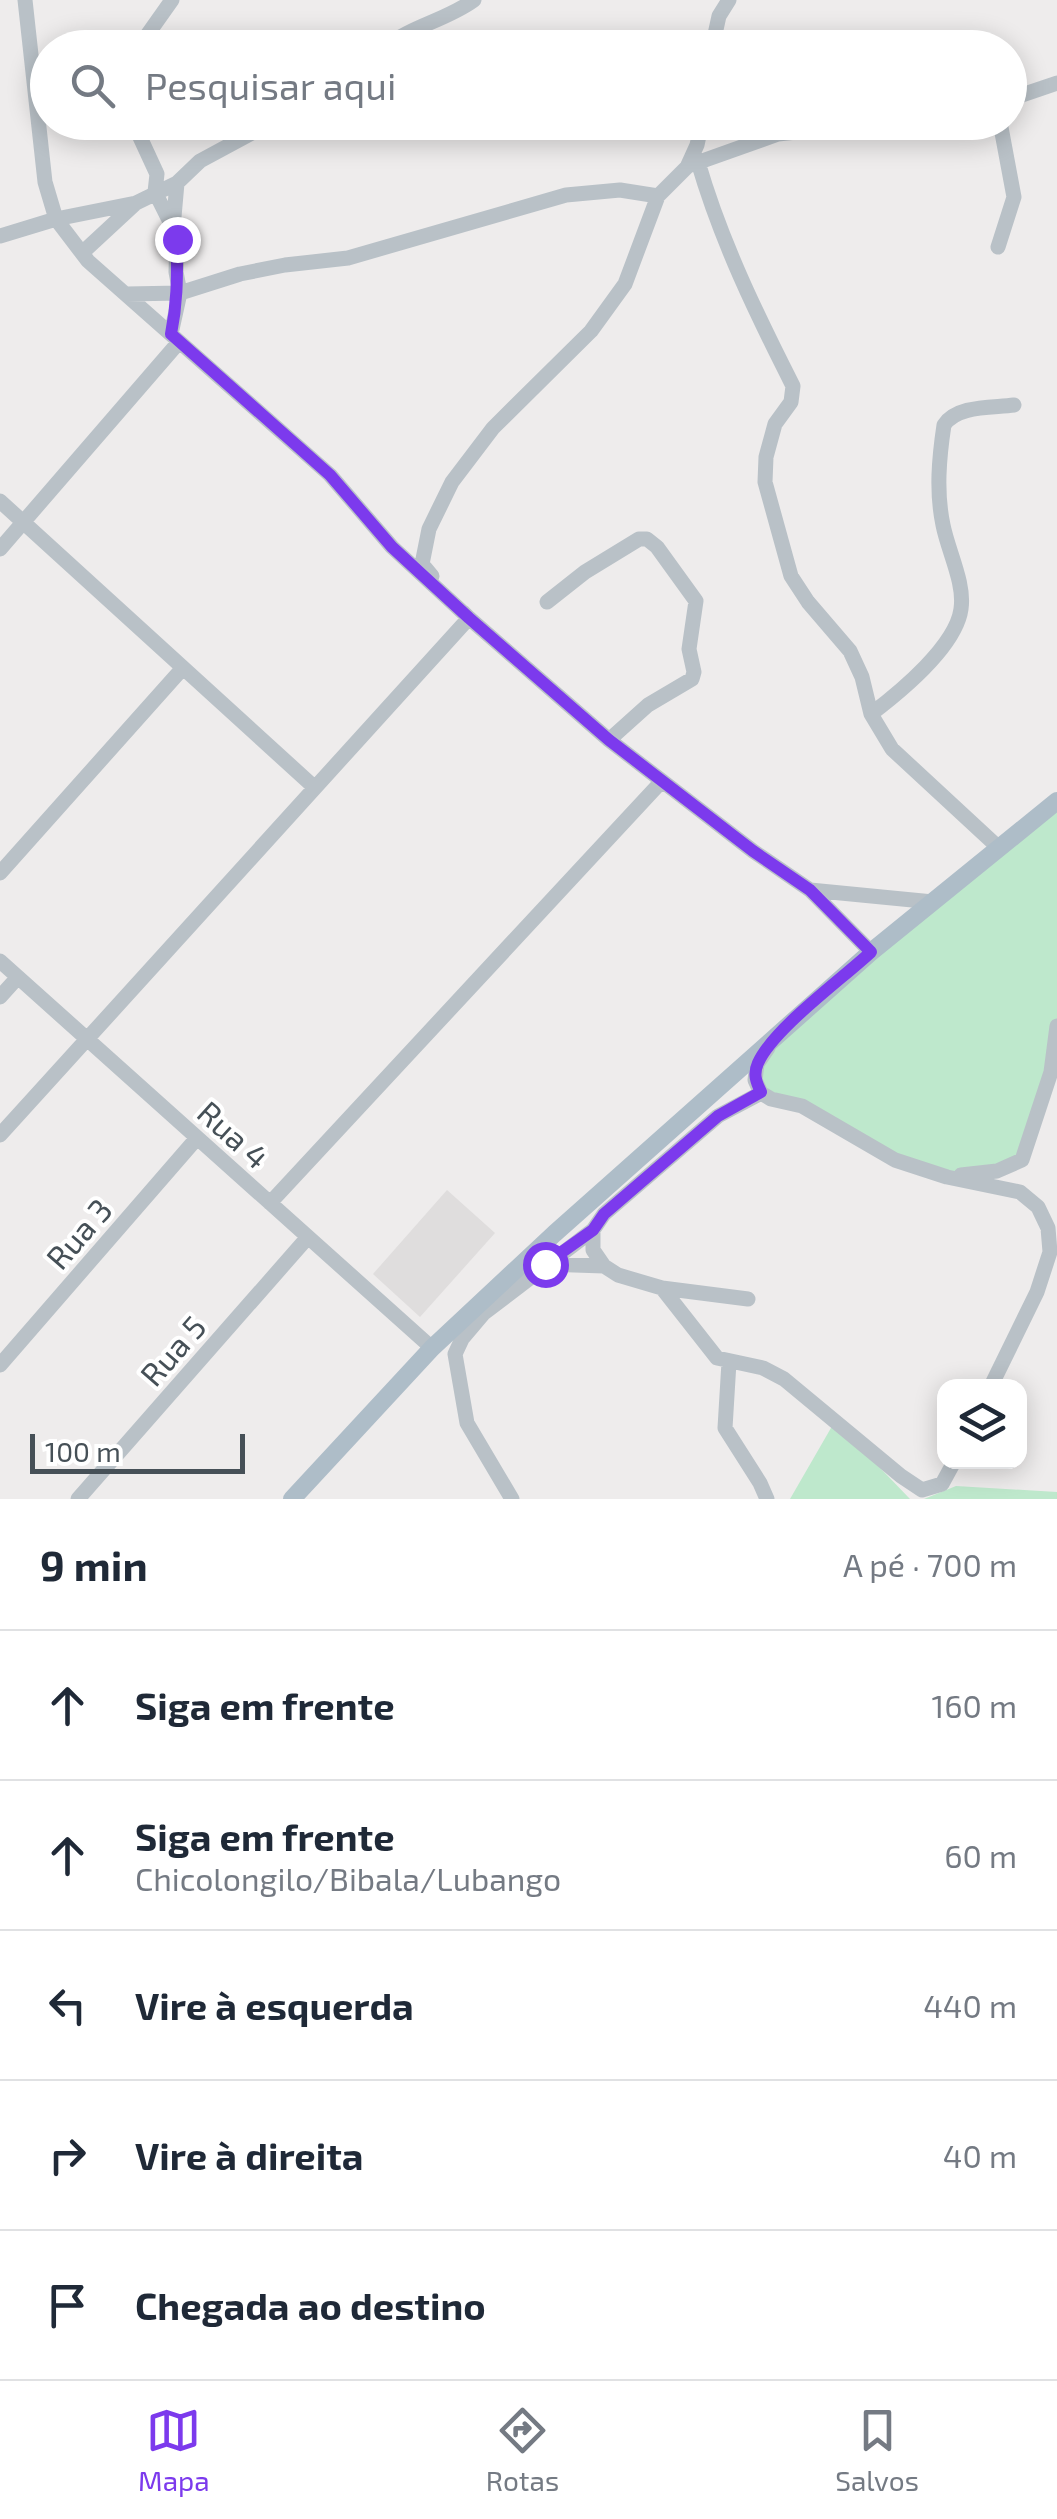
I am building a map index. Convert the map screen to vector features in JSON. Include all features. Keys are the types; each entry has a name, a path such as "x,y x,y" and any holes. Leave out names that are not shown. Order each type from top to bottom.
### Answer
{"main road":[{"path":"292,1499 432,1348 554,1234 871,952 1057,801"}],"street":[{"path":"25,0 30,46"},
{"path":"151,30 172,0"},
{"path":"412,30 461,10 474,0"},
{"path":"716,30 729,0"},
{"path":"1027,93 1057,83"},
{"path":"40,140 45,182 56,219 82,253 330,475 392,547 469,618 609,740 810,890 871,952"},
{"path":"0,550 175,338 180,294 177,239 155,192 157,174 141,140"},
{"path":"82,253 136,203 178,183 200,161 239,140"},
{"path":"698,140 693,165 733,264 794,386 790,402 775,424 766,456 765,482 791,576 850,651 872,714 892,749 999,848"},
{"path":"469,618 422,564 429,529 452,482 493,428 592,331 625,284 658,196 693,165 762,140"},
{"path":"998,247 1014,197 1003,140"},
{"path":"173,228 178,183"},
{"path":"127,294 180,294 284,264 360,255 566,196 620,190 658,196"},
{"path":"0,236 56,219 136,203"},
{"path":"872,714 901,691 938,652 962,607 939,498 944,425 950,416 963,411 1014,405"},
{"path":"0,501 314,787"},
{"path":"547,602 585,572 646,539 657,547 696,601 689,649 692,679 648,704 609,740"},
{"path":"0,1135 469,618"},
{"path":"0,873 182,668"},
{"path":"270,1203 662,782"},
{"path":"810,890 933,902"},
{"name":"Rua 4","path":"0,961 432,1348"},
{"path":"0,997 18,977"},
{"path":"947,1177 997,1171 1022,1160 1051,1072 1057,1026"},
{"path":"772,1040 757,1064 755,1080 761,1092 771,1099 802,1106 895,1160 947,1177 1020,1192 1038,1207 1048,1228 1050,1252 1038,1292 994,1379"},
{"path":"512,1499 467,1423 455,1354 462,1339 484,1312 593,1230 604,1214 718,1116 761,1092"},
{"name":"Rua 3","path":"0,1365 197,1138"},
{"path":"593,1230 593,1250 604,1266 618,1275 662,1288 748,1299"},
{"name":"Rua 5","path":"78,1499 308,1237"},
{"path":"545,1264 604,1266"},
{"path":"662,1288 717,1358 763,1368 784,1379 922,1490 940,1492 951,1469"},
{"path":"728,1362 725,1428 767,1499"}],"shaded area":[{"path":"447,1190 495,1233 420,1317 373,1274"}],"green space":[{"path":"1057,801 1057,1030 1022,1160 947,1177 761,1093 757,1064 773,1040"},
{"path":"835,1421 910,1499 790,1499"},
{"path":"956,1486 1057,1492 1057,1499 924,1499"}],"route":[{"path":"177,239 180,294 171,334 330,475 392,547 469,618 609,740 810,890 871,952 772,1040 757,1064 755,1080 761,1092 718,1116 604,1214 593,1230 545,1264"}]}
